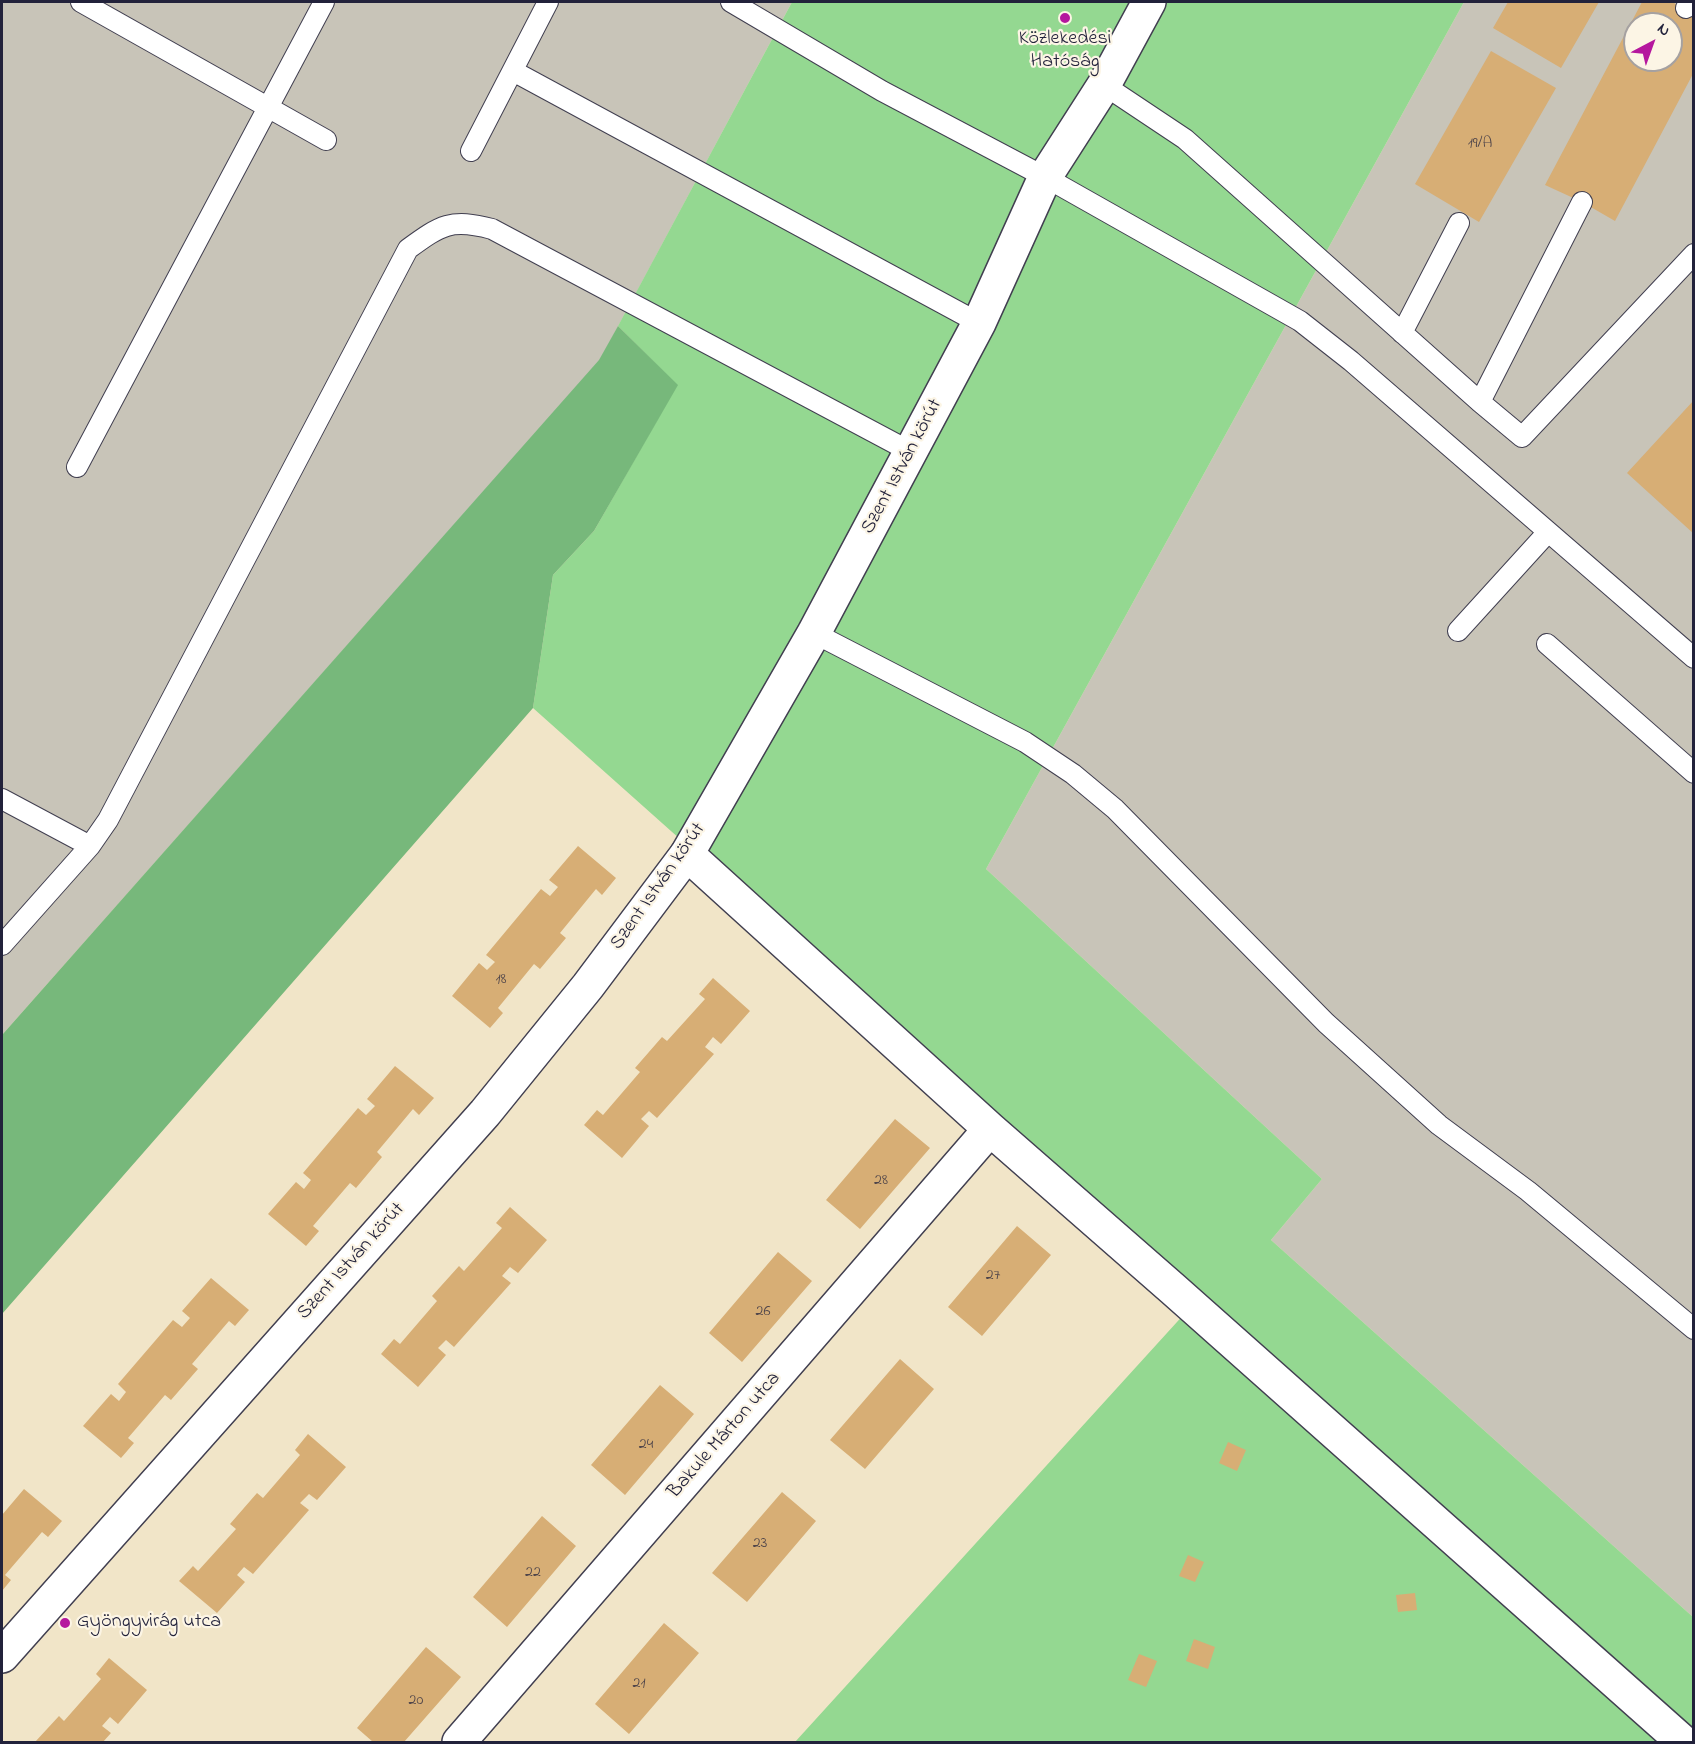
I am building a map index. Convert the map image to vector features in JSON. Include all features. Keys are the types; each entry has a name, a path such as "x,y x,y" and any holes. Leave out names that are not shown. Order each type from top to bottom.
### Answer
{"street":[{"name":"Szent István körút","path":"2,1656 485,1113 588,986 687,854 814,633 911,452 979,323 1045,177 1104,85 1149,2"},
{"path":"687,854 990,1129 1683,1743"},
{"name":"Bakule Márton utca","path":"459,1743 990,1129"}],"lane":[{"path":"81,2 326,140"},
{"path":"77,467 324,2"},
{"path":"471,151 548,2"},
{"path":"731,2 882,91 1045,177 1300,321 1350,361 1694,658"},
{"path":"513,71 979,323"},
{"path":"1104,85 1185,139 1522,437 1694,254"},
{"path":"1480,402 1582,202"},
{"path":"2,945 90,846 108,820 408,249 429,234 452,223 472,224 492,229 911,452"},
{"path":"1402,333 1459,223"},
{"path":"1458,631 1548,532"},
{"path":"814,633 1025,742 1073,774 1115,808 1326,1023 1439,1125 1528,1191 1694,1329"},
{"path":"1547,644 1692,769"},
{"path":"2,799 90,846"}],"shaded area":[{"path":"2,2 792,2 600,360 2,1035"},
{"path":"1464,2 1693,2 1693,1617 1271,1240 1322,1179 986,869"}],"green space":[{"path":"792,2 1464,2 986,869 1322,1179 1271,1240 1693,1617 1693,1742 795,1742 1197,1300 533,708 553,575 594,531 677,385 618,326"},
{"path":"618,326 678,385 594,531 553,575 533,708 2,1314 2,1035 599,360"}],"building":[{"path":"1508,2 1599,2 1561,68 1493,28"},
{"path":"1642,2 1672,2 1694,13 1694,72 1615,221 1582,202 1545,185 1623,38 1623,72 1683,72 1683,12 1637,12"},
{"path":"1491,51 1556,88 1479,222 1415,184"},
{"path":"1694,400 1694,534 1627,473"},
{"path":"578,846 616,878 602,895 596,889 560,933 566,938 540,969 534,964 498,1008 503,1013 490,1028 452,996 479,963 487,970 495,962 486,955 541,889 550,896 558,887 549,880"},
{"path":"713,978 750,1011 721,1044 713,1037 705,1047 714,1054 657,1118 649,1111 641,1119 649,1126 622,1158 584,1125 597,1110 603,1115 640,1072 635,1068 662,1037 667,1041 705,999 699,994"},
{"path":"395,1066 434,1098 419,1115 413,1109 377,1152 382,1157 356,1188 350,1183 313,1226 319,1231 306,1246 268,1214 296,1182 304,1189 311,1180 303,1173 358,1108 366,1115 375,1106 367,1099"},
{"path":"895,1119 930,1148 860,1229 826,1200"},
{"path":"510,1207 547,1240 518,1273 510,1267 502,1276 511,1283 454,1347 446,1340 438,1348 446,1355 418,1387 381,1354 394,1339 400,1344 437,1301 432,1296 459,1266 464,1271 502,1228 496,1223"},
{"path":"1017,1226 1051,1255 982,1336 948,1307"},
{"path":"778,1252 812,1281 742,1362 709,1333"},
{"path":"211,1278 249,1310 235,1326 229,1321 192,1364 198,1369 171,1400 165,1395 128,1438 134,1443 121,1458 83,1426 111,1394 119,1401 126,1392 118,1384 173,1320 182,1327 190,1318 182,1311"},
{"path":"900,1359 934,1389 865,1469 830,1440"},
{"path":"660,1385 694,1414 625,1495 591,1465"},
{"path":"308,1434 346,1467 317,1500 309,1494 300,1503 309,1510 253,1574 244,1567 237,1575 245,1582 217,1613 179,1581 193,1566 198,1571 236,1529 230,1524 257,1493 263,1498 300,1455 295,1450"},
{"path":"1228,1442 1246,1450 1237,1471 1219,1463"},
{"path":"24,1489 62,1521 48,1537 42,1532 5,1575 11,1580 2,1591 2,1515"},
{"path":"782,1492 816,1521 747,1602 712,1573"},
{"path":"542,1516 576,1546 507,1627 473,1597"},
{"path":"1188,1555 1204,1562 1195,1582 1179,1576"},
{"path":"1415,1593 1417,1610 1398,1612 1396,1595"},
{"path":"664,1623 699,1653 629,1734 595,1704"},
{"path":"1194,1639 1215,1647 1208,1669 1186,1661"},
{"path":"426,1647 461,1677 404,1742 373,1742 357,1728"},
{"path":"1139,1654 1157,1661 1146,1687 1128,1680"},
{"path":"109,1658 147,1690 118,1724 110,1717 102,1726 111,1733 103,1742 35,1742 59,1716 64,1721 101,1679 96,1674"}],"place":[{"name":"Közlekedési Hatóság","path":"1065,18"},
{"name":"Gyöngyvirág utca","path":"65,1623"}]}
